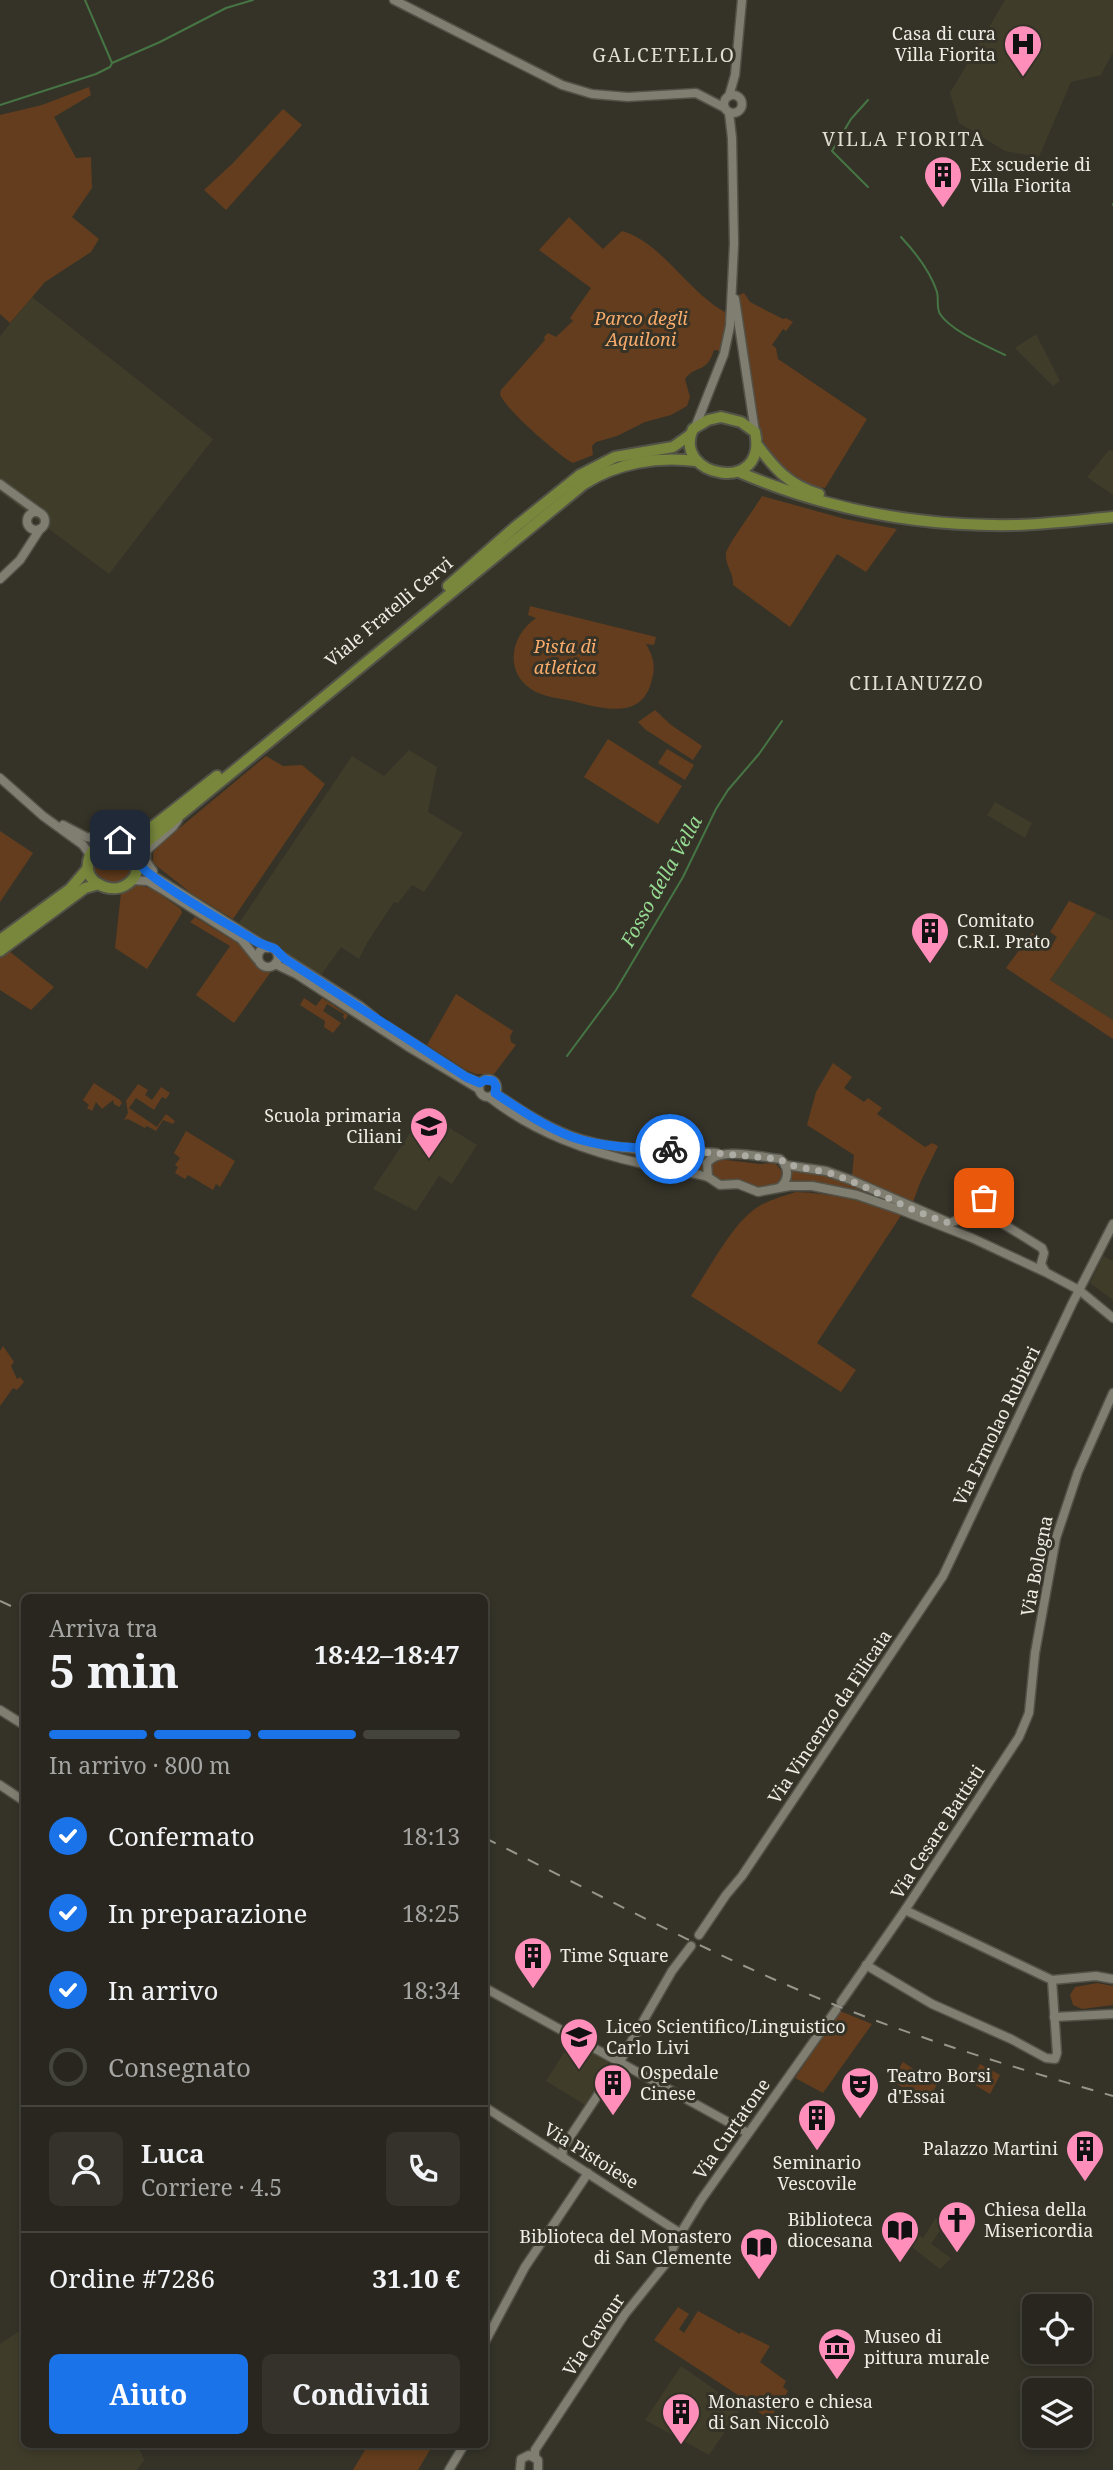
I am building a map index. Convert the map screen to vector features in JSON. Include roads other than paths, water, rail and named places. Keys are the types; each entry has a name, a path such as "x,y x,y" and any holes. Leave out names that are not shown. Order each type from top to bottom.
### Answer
{"main road":[{"name":"Viale Fratelli Cervi","path":"124,841 142,835 253,749 568,483 615,457 673,447 708,419 721,417 741,422 755,432"},
{"path":"693,430 690,454 696,461"},
{"path":"755,432 758,446 778,473 810,492 881,509 937,517 982,519 1113,512"},
{"path":"739,472 755,458 758,446"},
{"name":"Viale Fratelli Cervi","path":"132,880 137,859 147,842 584,484 617,467 673,458 696,461 713,471 729,474 739,472 833,505 931,522 1019,525 1113,517"},
{"path":"0,940 70,889 88,869 94,848 105,840 124,841 131,847 137,859"},
{"path":"88,869 99,884 114,889 132,880"},
{"path":"0,951 85,888 99,884"}],"street":[{"path":"394,0 562,85 592,94 628,97 696,93 730,104"},
{"path":"693,430 724,354 730,326 733,286 730,104 742,0"},
{"path":"733,286 755,432"},
{"path":"724,354 735,352 745,358"},
{"path":"0,484 40,513 45,522 20,560 0,579"},
{"path":"21,499 34,530 40,529"},
{"path":"28,547 32,513 40,513"},
{"path":"0,778 83,845 90,855"},
{"path":"34,806 86,838 105,840"},
{"path":"179,893 150,869 145,856 149,848 173,827 180,816"},
{"path":"137,859 149,878 241,939 263,965 275,964 296,974 418,1053 480,1086"},
{"path":"132,880 149,878 179,893 268,948 275,949 280,956 480,1086 484,1096 492,1095 513,1104 546,1125 572,1137 622,1147 780,1159 785,1165 786,1180 779,1188"},
{"path":"257,958 268,948"},
{"path":"275,964 280,956"},
{"path":"480,1086 485,1080 493,1081 496,1086 492,1095"},
{"path":"492,1095 521,1119 571,1144 645,1165 708,1177 720,1185 738,1184 758,1192 811,1186 857,1195 972,1238 1047,1273 1079,1290 1113,1318"},
{"path":"708,1177 708,1160 723,1153"},
{"path":"785,1165 808,1167 839,1176 942,1221 956,1221"},
{"path":"956,1221 972,1201 979,1198 986,1200 998,1220 1042,1248 1044,1253 1041,1260 1036,1265 1029,1265"},
{"path":"956,1221 959,1229 972,1238"},
{"name":"Via Ermolao Rubieri","path":"943,1576 1113,1224"},
{"path":"1041,1260 1042,1268 1047,1273"},
{"path":"1066,1283 1073,1283 1087,1275"},
{"name":"Via Bologna","path":"1028,1713 1035,1653 1056,1538 1078,1472 1113,1393"},
{"name":"Via Vincenzo da Filicaia","path":"699,1936 943,1576"},
{"path":"0,1710 21,1723"},
{"name":"Via Cesare Battisti","path":"866,1965 1018,1739 1028,1713"},
{"path":"0,1785 21,1799"},
{"path":"905,1910 1007,1961 1052,1980 1096,1976 1113,1979"},
{"path":"564,2158 564,2146 619,2063 672,1971 691,1946"},
{"path":"866,1965 932,2004 1012,2039 1046,2058 1055,2059 1057,2053 1052,1980"},
{"name":"Via Curtatone","path":"680,2233 866,1965"},
{"path":"488,1990 748,2133"},
{"path":"1054,2017 1113,2014"},
{"name":"Via Pistoiese","path":"488,2109 680,2233"},
{"path":"488,2336 525,2267 588,2173"},
{"name":"Via Cavour","path":"518,2469 523,2457 535,2456 535,2450 625,2314 667,2262 680,2233"},
{"path":"449,2470 462,2448"},
{"path":"535,2456 540,2463 538,2470"}],"waterway":[{"path":"85,0 112,63"},
{"path":"0,105 96,74 110,67 112,63 226,8 253,0"},
{"name":"Fosso della Vella","path":"868,100 851,119 832,151 868,187"},
{"name":"Fosso della Vella","path":"901,237 931,278 937,292 939,311 945,320 970,338 1005,355"},
{"name":"Fosso della Vella","path":"567,1056 616,990 683,877 728,790 759,754 782,721"}],"railway":[{"path":"0,1601 21,1611"},
{"path":"488,1840 702,1946 835,2005 973,2054 1113,2096"}],"place":[{"name":"Casa di cura Villa Fiorita","path":"1023,78"},
{"name":"Ex scuderie di Villa Fiorita","path":"943,209"},
{"name":"Comitato C.R.I. Prato","path":"930,965"},
{"name":"Scuola primaria Ciliani","path":"429,1160"},
{"name":"Time Square","path":"533,1990"},
{"name":"Liceo Scientifico/Linguistico Carlo Livi","path":"579,2071"},
{"name":"Ospedale Cinese","path":"613,2117"},
{"name":"Teatro Borsi d'Essai","path":"860,2120"},
{"name":"Seminario Vescovile","path":"817,2152"},
{"name":"Palazzo Martini","path":"1085,2183"},
{"name":"Chiesa della Misericordia","path":"957,2254"},
{"name":"Biblioteca diocesana","path":"900,2264"},
{"name":"Biblioteca del Monastero di San Clemente","path":"759,2281"},
{"name":"Museo di pittura murale","path":"837,2381"},
{"name":"Monastero e chiesa di San Niccolò","path":"681,2446"}],"district":[{"name":"GALCETELLO","path":"664,55"},
{"name":"VILLA FIORITA","path":"904,139"},
{"name":"CILIANUZZO","path":"917,683"}],"park label":[{"name":"Parco degli Aquiloni","path":"641,329"},
{"name":"Pista di atletica","path":"565,657"}]}
